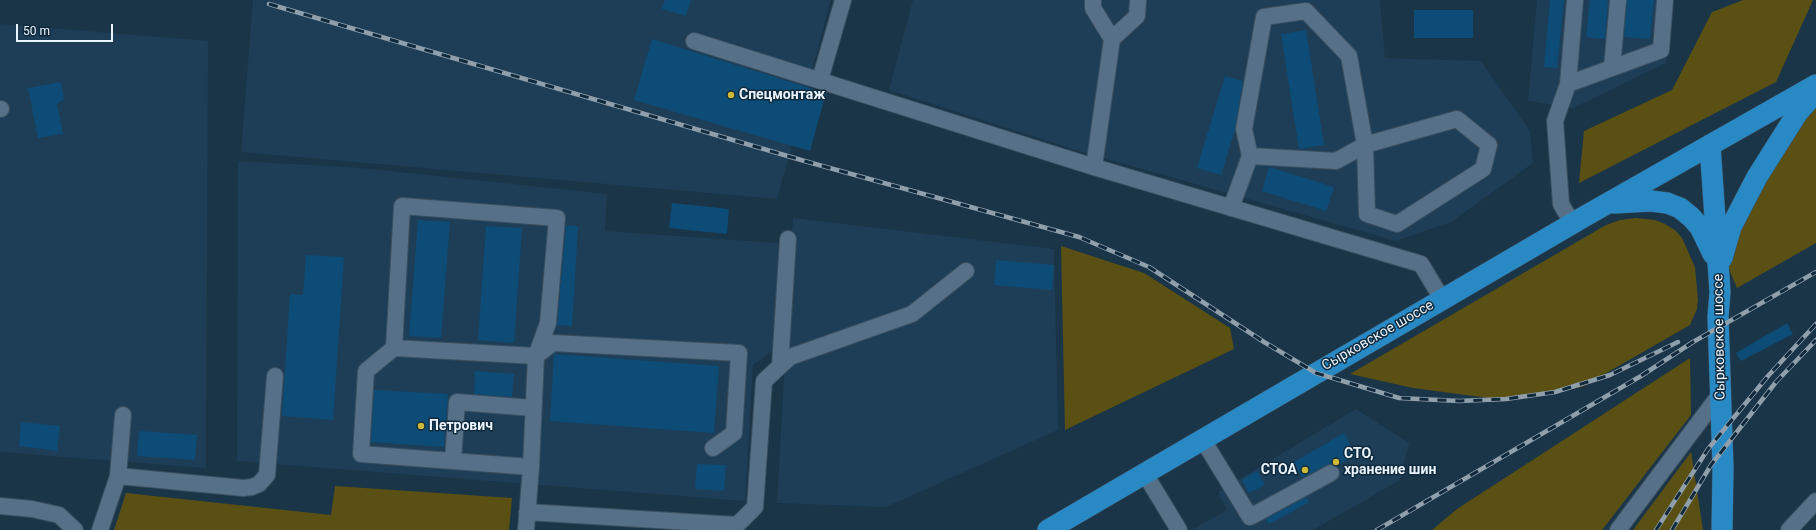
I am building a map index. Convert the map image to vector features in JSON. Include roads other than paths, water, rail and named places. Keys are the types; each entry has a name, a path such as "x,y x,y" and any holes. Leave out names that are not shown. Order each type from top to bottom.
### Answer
{"main road":[{"name":"Сырковское шоссе","path":"1048,530 1572,223 1816,85"},
{"path":"1718,270 1731,228 1756,177 1798,112 1816,92"},
{"name":"Сырковское шоссе","path":"1710,145 1718,270 1722,530"},
{"path":"1605,204 1626,201 1651,201 1667,203 1680,208 1700,227 1718,270"}],"lane":[{"path":"820,80 843,0"},
{"path":"1093,0 1092,8 1112,39"},
{"path":"1094,167 1112,39 1137,16 1138,0"},
{"path":"1572,223 1561,204 1555,121 1568,84 1575,0"},
{"path":"1612,68 1618,0"},
{"path":"1568,84 1660,50 1665,0"},
{"path":"1231,208 1250,156 1244,129 1264,17 1306,11 1349,56 1365,145 1367,214 1397,224 1483,169 1489,145 1457,119 1365,145 1336,161 1250,156"},
{"path":"694,41 1094,167 1420,264 1442,299"},
{"path":"394,348 402,206 557,218 548,323 536,356 531,467 526,530"},
{"path":"780,366 788,239"},
{"path":"527,512 737,525 755,507 764,381 790,357 912,314 966,271"},
{"path":"531,467 361,454 366,371 394,348 536,356 553,343 739,353 734,433 713,448"},
{"path":"118,476 243,488 252,487 259,484 267,475 275,376"},
{"path":"1618,530 1721,393"},
{"path":"453,461 457,402 533,408"},
{"path":"100,530 118,476 123,415"},
{"path":"1203,440 1250,517 1331,473"},
{"path":"1145,474 1179,530"},
{"path":"1789,530 1816,501"},
{"path":"0,506 32,510 59,516 75,530"}],"railway":[{"path":"269,4 808,162 1079,237 1149,267 1264,342 1316,373 1399,398 1459,401 1506,399 1555,392 1610,375 1678,342"},
{"path":"1377,530 1641,376 1693,342 1816,272"},
{"path":"1656,530 1708,449 1768,376 1816,324"},
{"path":"1672,530 1711,465 1776,382 1816,340"}],"place":[{"name":"Спецмонтаж","path":"731,95"},
{"name":"Петрович","path":"421,426"},
{"name":"СТО, хранение шин","path":"1336,462"},
{"name":"СТОА","path":"1305,470"}]}
